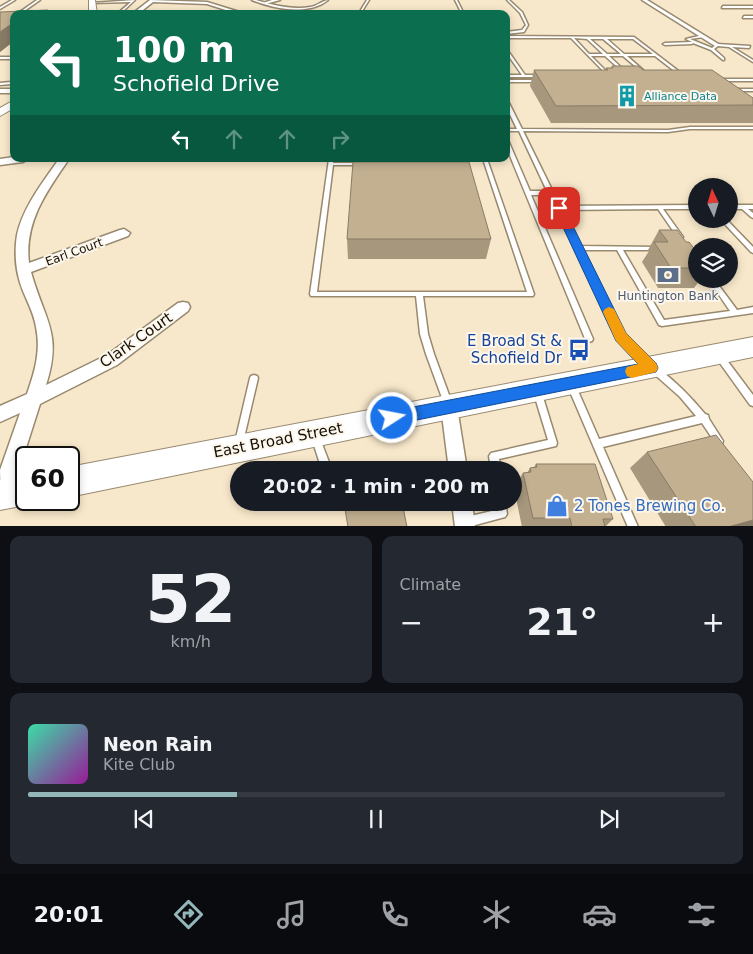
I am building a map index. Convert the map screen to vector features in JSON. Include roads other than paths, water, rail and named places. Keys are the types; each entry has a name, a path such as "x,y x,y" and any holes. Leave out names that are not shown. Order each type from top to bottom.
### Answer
{"main road":[{"name":"East Broad Street","path":"80,480 753,347"}],"street":[{"path":"139,10 152,0 207,3 231,10"},
{"path":"207,3 216,0"},
{"path":"265,3 278,0"},
{"path":"644,0 703,36 715,47"},
{"path":"9,493 45,364 47,343 36,304 23,270 21,251 24,231 29,212 40,192 62,162"},
{"name":"Earl Court","path":"23,270 124,234"},
{"name":"Clark Court","path":"0,414 68,383 112,360 183,307"},
{"path":"450,407 457,461"}],"lane":[{"path":"0,8 14,0"},
{"path":"24,10 39,0"},
{"path":"253,0 279,8 318,5 327,0"},
{"path":"508,0 521,12 527,25 523,31 510,33"},
{"path":"92,2 134,1 123,10"},
{"path":"723,7 753,7"},
{"path":"744,17 753,16"},
{"path":"693,43 687,39 703,36"},
{"path":"510,37 634,38 679,73 674,75"},
{"path":"571,37 608,76"},
{"path":"587,37 628,76 600,76"},
{"path":"603,37 646,76 637,76"},
{"path":"665,44 693,43 715,47 749,47"},
{"path":"715,47 723,59"},
{"path":"729,47 753,61"},
{"path":"510,55 524,76"},
{"path":"588,55 655,55"},
{"path":"510,76 548,76"},
{"path":"714,80 753,80"},
{"path":"510,81 546,81"},
{"path":"605,81 615,81"},
{"path":"740,96 732,90 753,90"},
{"path":"510,109 621,337 651,368 674,386 705,418 724,449"},
{"path":"510,130 668,131 690,128 753,128"},
{"path":"510,150 589,339"},
{"path":"330,162 313,294 531,294 486,162"},
{"path":"343,162 368,164"},
{"path":"528,193 551,192"},
{"path":"738,207 753,206"},
{"path":"559,208 688,207"},
{"path":"743,207 753,216"},
{"path":"659,208 684,241"},
{"path":"731,228 753,251"},
{"path":"579,248 659,248"},
{"path":"619,248 662,323 753,310"},
{"path":"718,288 736,313"},
{"path":"418,294 424,334 450,407"},
{"path":"717,354 753,402"},
{"path":"238,448 254,378"},
{"path":"570,384 632,526"},
{"path":"495,461 494,456 553,443 536,390"},
{"path":"597,444 705,418"},
{"path":"314,434 324,461"},
{"path":"464,517 502,514 502,511"}],"place":[{"name":"Alliance Data","path":"627,96"},
{"name":"Huntington Bank","path":"668,275"},
{"name":"E Broad St & Schofield Dr","path":"579,350"},
{"name":"2 Tones Brewing Co.","path":"557,506"}]}
